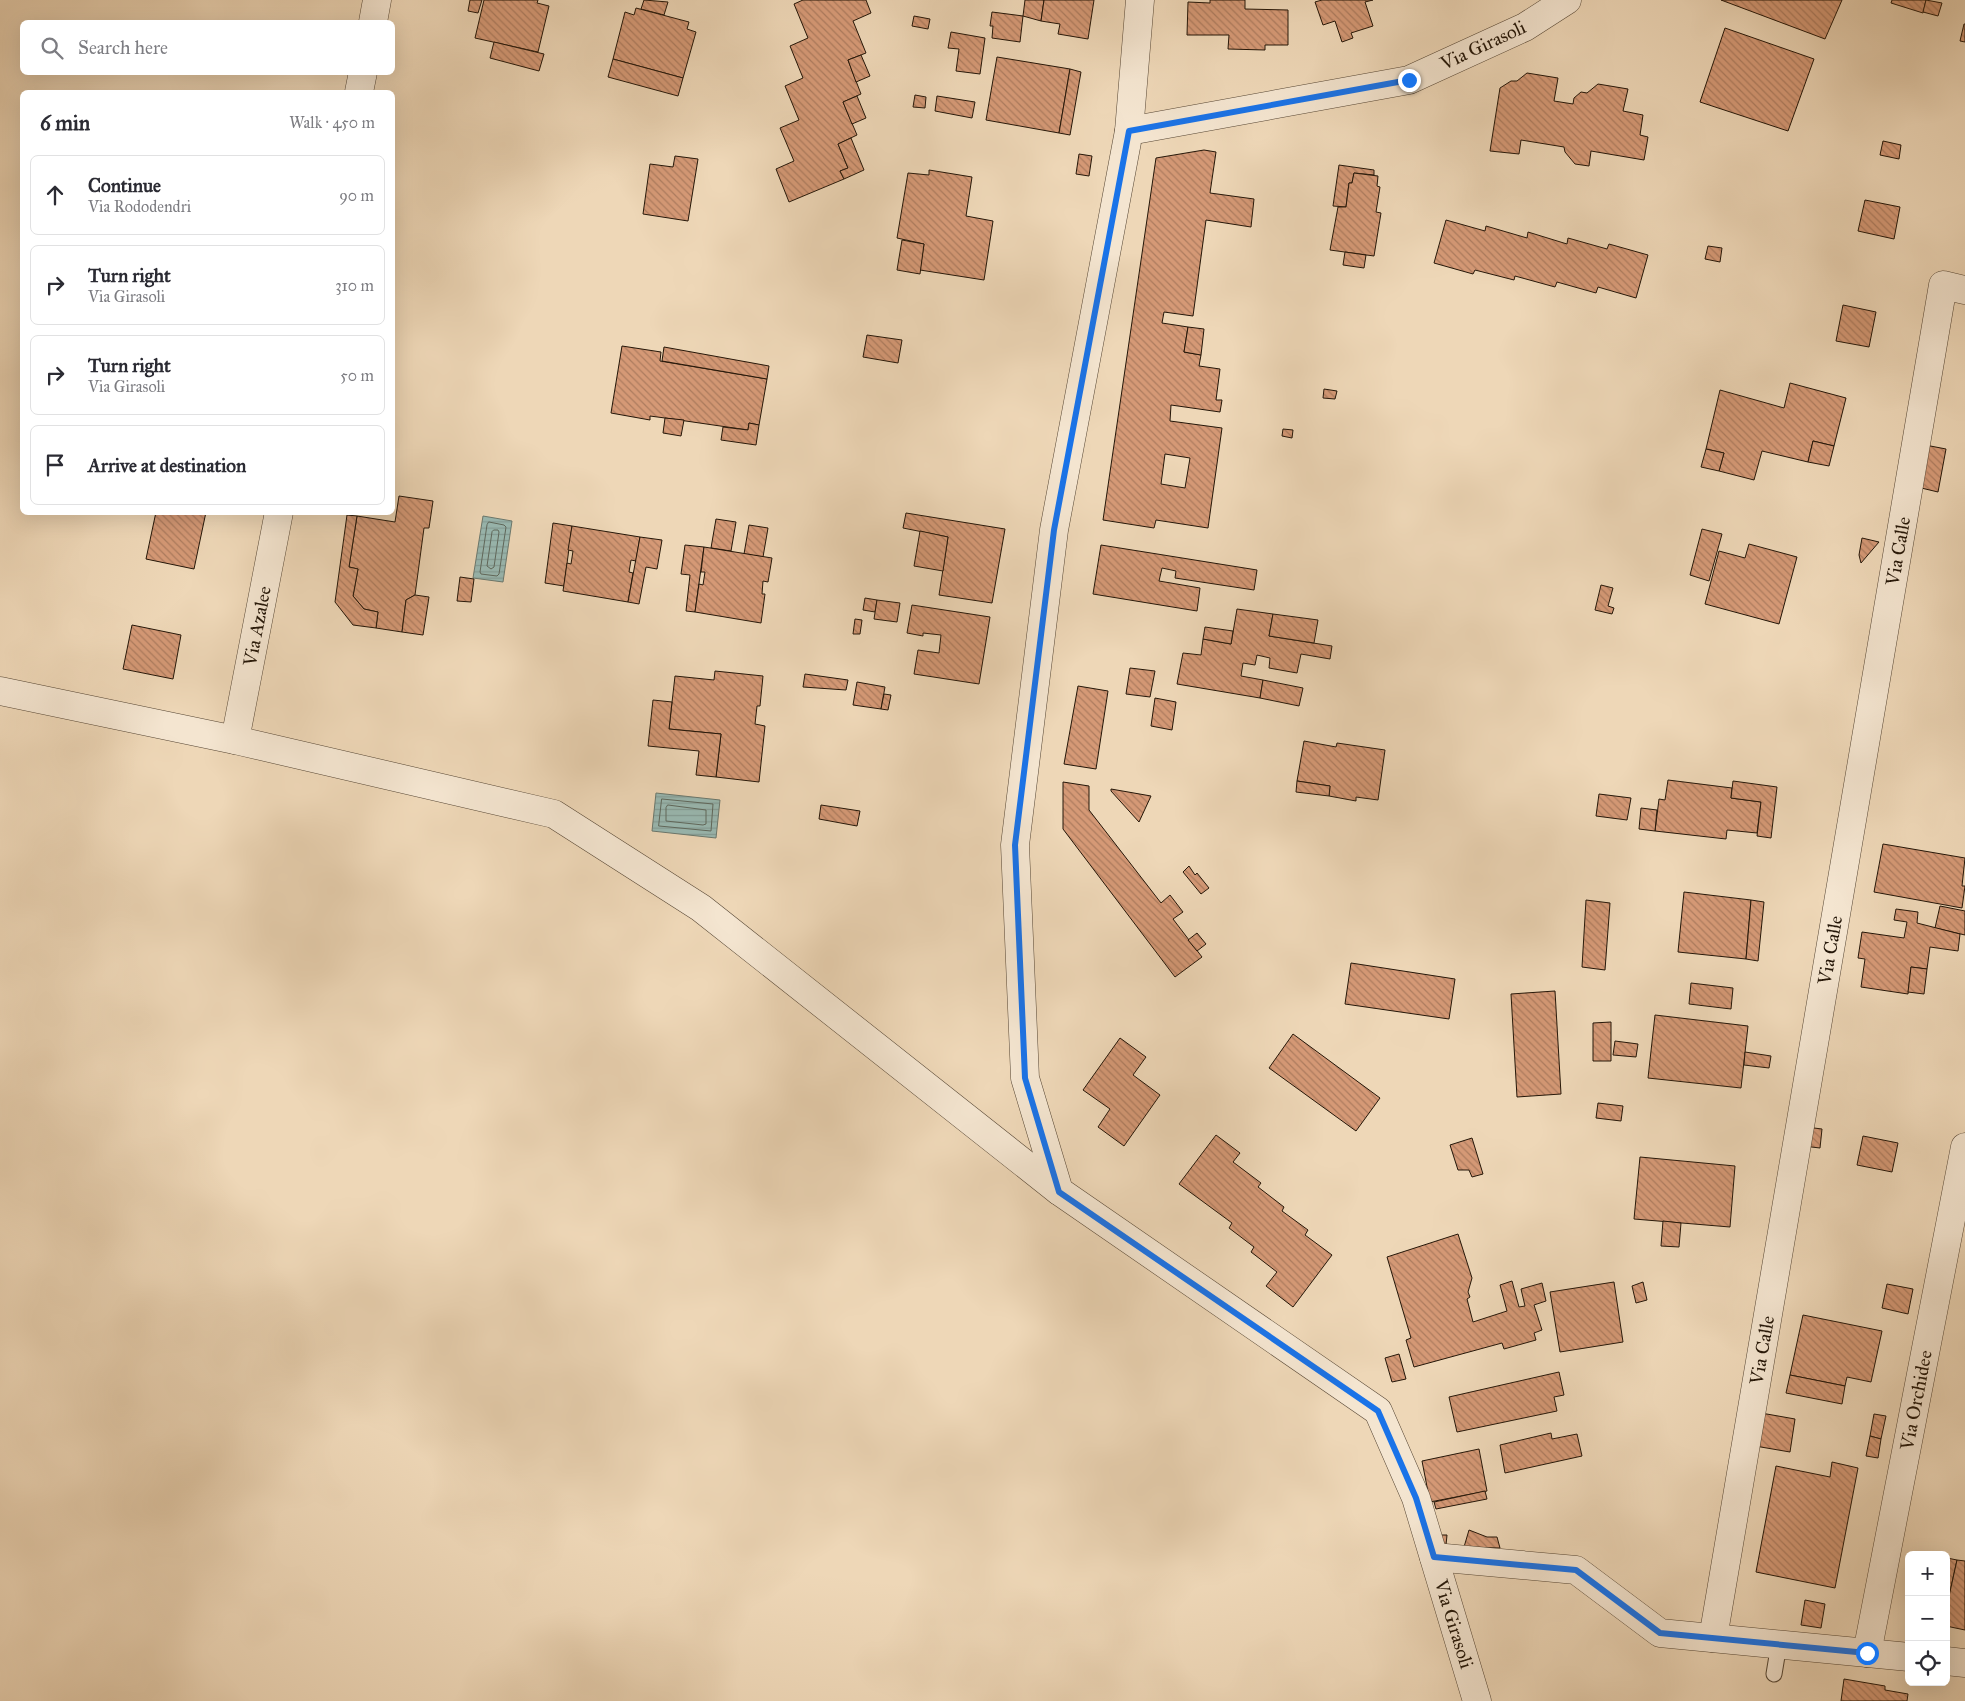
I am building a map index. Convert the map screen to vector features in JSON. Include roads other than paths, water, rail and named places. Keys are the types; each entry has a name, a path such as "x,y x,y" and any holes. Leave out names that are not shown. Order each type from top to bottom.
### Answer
{"street":[{"path":"373,20 377,0"},
{"path":"1059,1192 1025,1078 1015,845 1054,530 1129,131 1140,0"},
{"name":"Via Girasoli","path":"1129,131 1409,80 1525,27 1566,0"},
{"path":"359,90 362,75"},
{"name":"Via Calle","path":"1713,1638 1943,285 1965,290"},
{"name":"Via Azalee","path":"235,740 278,515"},
{"name":"Via Girasoli","path":"0,691 235,740 554,814 701,908 1059,1192 1378,1411 1416,1498 1477,1701"},
{"name":"Via Orchidee","path":"1867,1653 1965,1147"},
{"path":"1434,1557 1576,1570 1660,1633 1905,1657"},
{"path":"1950,1661 1965,1663"}],"lane":[{"path":"1774,1674 1779,1644"}],"water":[{"path":"483,516 512,521 503,582 473,578"},
{"path":"656,793 720,800 716,838 652,831"}]}
